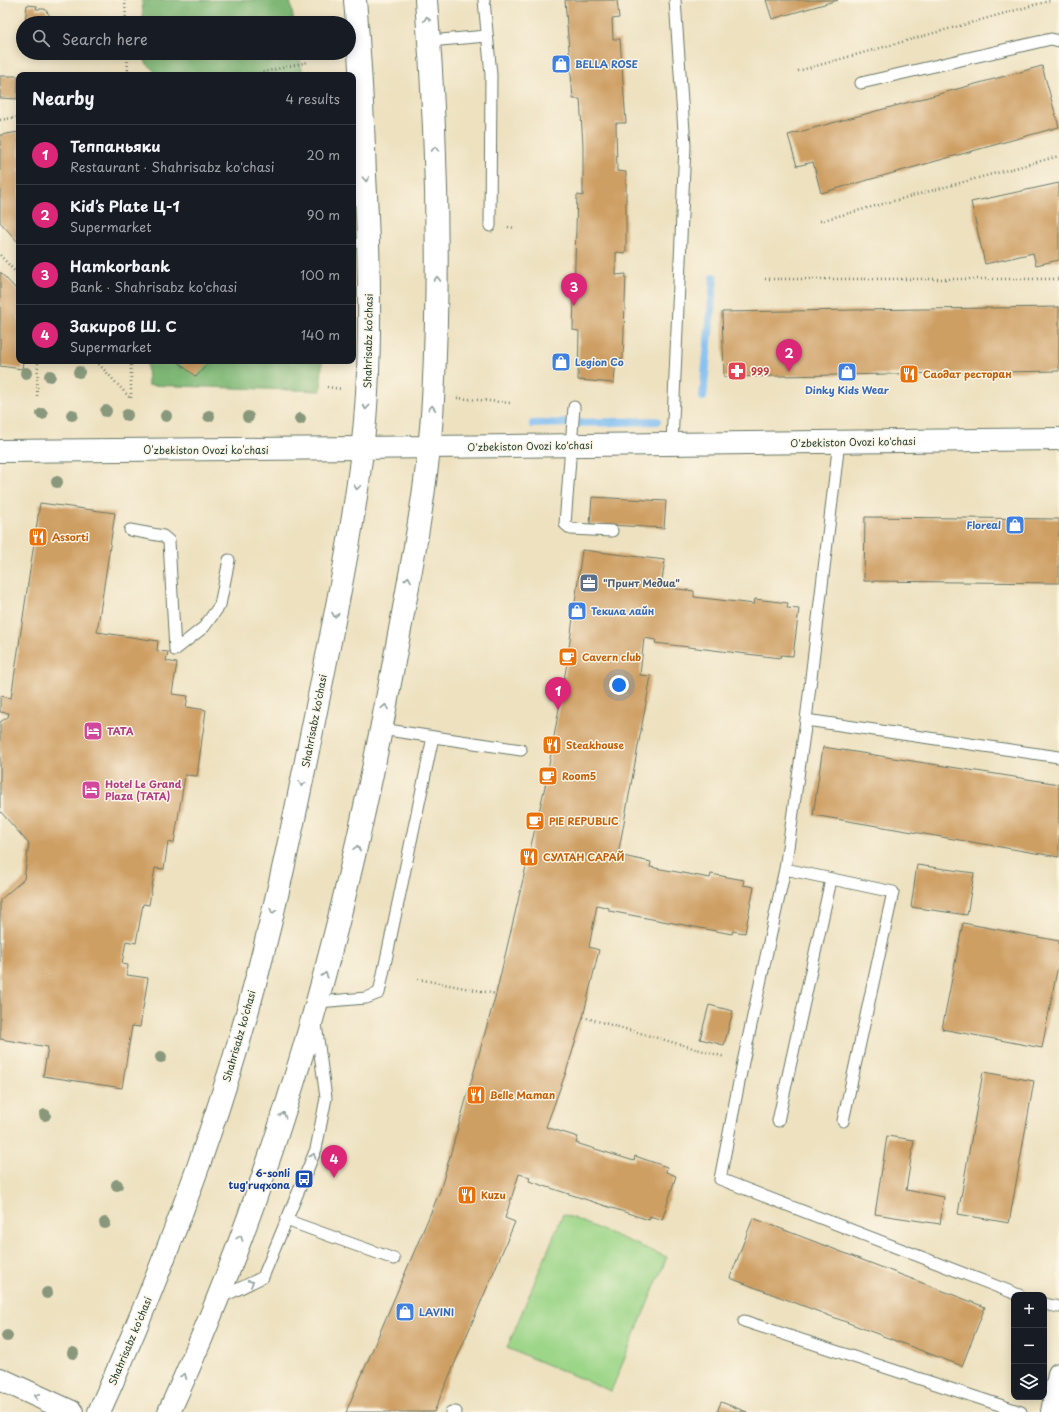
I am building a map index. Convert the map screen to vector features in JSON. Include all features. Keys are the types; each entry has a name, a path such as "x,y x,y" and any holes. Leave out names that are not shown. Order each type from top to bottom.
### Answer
{"main road":[{"name":"Shahrisabz ko'chasi","path":"99,1412 142,1311 192,1184 235,1056 270,920 299,796 349,540 362,448 367,392 369,267 364,142 355,0"},
{"path":"169,1412 216,1300 252,1208 296,1077 316,1007 360,834 416,538 433,396 437,272 434,132 426,0"},
{"name":"O'zbekiston Ovozi ko'chasi","path":"0,451 1059,439"},
{"path":"1052,1412 1059,1374"},
{"path":"0,1379 72,1412"}],"lane":[{"path":"484,0 491,75 490,226"},
{"path":"672,444 685,146 674,0"},
{"path":"429,41 487,36"},
{"path":"861,83 1051,39 1059,41"},
{"path":"574,407 565,524 571,529 612,531"},
{"path":"839,442 806,720 785,869 742,1062 720,1179 1011,1292"},
{"path":"130,530 163,536 169,541 175,650 204,628 220,605 230,560"},
{"path":"806,720 1059,756"},
{"path":"381,729 521,750"},
{"path":"216,1300 263,1277 316,1149 326,1098 316,1007 366,998 379,993 433,738"},
{"path":"785,869 830,880 893,892 843,1121"},
{"path":"778,1121 830,880"},
{"path":"286,1220 394,1259"},
{"path":"1047,1305 1059,1307"},
{"path":"744,1321 1021,1412"},
{"path":"451,1412 456,1412"}],"path":[{"path":"125,0 126,16"},
{"path":"798,71 1052,0"},
{"path":"127,60 128,72"},
{"path":"264,72 308,62"},
{"path":"0,120 16,117"},
{"path":"820,221 1059,156"},
{"path":"0,255 16,273"},
{"path":"765,279 1059,279"},
{"path":"37,396 38,364"},
{"path":"99,364 131,399 131,364"},
{"path":"433,396 511,403"},
{"path":"418,979 496,994"},
{"path":"582,1018 742,1062"}],"green space":[{"path":"142,0 290,0 293,16 143,16"},
{"path":"145,60 300,60 302,72 155,72 146,63"},
{"path":"147,364 322,364 321,391 148,385"},
{"path":"563,1214 667,1257 611,1391 507,1348"}],"building":[{"path":"565,0 617,0 619,18 612,19 613,39 620,39 626,123 616,123 617,171 626,172 626,253 616,252 616,275 626,274 623,359 616,359 614,383 578,380 579,331 573,330 577,195 583,196 583,145 580,99 573,99"},
{"path":"766,0 838,0 772,19"},
{"path":"27,5 37,6 36,9 45,9 50,16 26,16"},
{"path":"1042,66 1059,127 821,193 813,162 797,166 788,135"},
{"path":"0,76 16,76 16,99 0,98"},
{"path":"16,132 16,240 0,222 0,135"},
{"path":"1059,183 1059,260 1036,265 1033,253 985,264 971,202"},
{"path":"0,272 16,289 16,364 23,364 22,369 0,366"},
{"path":"1059,307 1059,371 724,377 722,312"},
{"path":"181,364 207,364 196,377"},
{"path":"592,497 666,501 664,528 590,524"},
{"name":"Hotel Le Grand Plaza (TATA)","path":"40,503 115,513 97,632 158,641 157,651 168,652 166,661 177,663 172,694 188,696 186,707 206,710 197,776 185,775 174,843 168,842 164,869 155,868 149,905 143,904 136,943 126,941 122,964 128,965 127,975 148,978 140,1027 132,1026 122,1088 43,1076 48,1047 0,1039 0,900 24,879 29,844 0,811 0,722 8,717 9,713 0,712 0,696 11,698"},
{"path":"865,517 1059,519 1059,583 864,581"},
{"path":"582,550 665,560 661,587 694,591 694,597 754,604 755,599 788,603 787,608 799,609 793,656 781,655 780,658 655,643 656,640 644,638 640,675 651,676 618,855 651,862 650,867 710,878 711,874 744,880 743,885 754,887 745,933 733,931 732,934 609,911 609,908 597,905 589,947 599,950 583,1017 566,1072 546,1127 578,1137 576,1143 634,1161 635,1156 667,1167 666,1172 676,1176 662,1220 650,1216 649,1220 529,1181 530,1177 519,1174 505,1218 515,1222 434,1412 346,1412 440,1191 496,994 546,782 567,663"},
{"path":"823,747 1059,784 1059,857 813,815"},
{"path":"917,865 974,873 967,915 911,907"},
{"path":"963,923 1059,941 1059,960 1042,1048 942,1029"},
{"path":"709,1005 733,1011 724,1045 700,1039"},
{"path":"983,1072 1034,1081 1009,1223 958,1214"},
{"path":"887,1136 914,1140 906,1190 944,1197 940,1224 875,1214"},
{"path":"753,1218 985,1307 962,1366 730,1278"},
{"path":"721,1402 747,1412 717,1412"}],"waterway":[{"path":"703,397 714,277"},
{"path":"533,424 657,421"}],"place":[{"name":"BELLA ROSE","path":"561,64"},
{"name":"Hamkorbank","path":"574,306"},
{"name":"Legion Co","path":"561,362"},
{"name":"999","path":"737,371"},
{"name":"Kid’s Plate Ц-1","path":"789,372"},
{"name":"Dinky Kids Wear","path":"847,372"},
{"name":"Саодат ресторан","path":"909,374"},
{"name":"Floreal","path":"1015,525"},
{"name":"Assorti","path":"38,537"},
{"name":"\"Принт Медиа\"","path":"589,583"},
{"name":"Текила лайн","path":"577,611"},
{"name":"Cavern club","path":"568,657"},
{"name":"Теппаньяки","path":"558,710"},
{"name":"ТАТА","path":"93,731"},
{"name":"Steakhouse","path":"552,745"},
{"name":"Room5","path":"548,776"},
{"name":"Hotel Le Grand Plaza (TATA)","path":"91,790"},
{"name":"PIE REPUBLIC","path":"535,821"},
{"name":"СУЛТАН САРАЙ","path":"529,857"},
{"name":"Belle Maman","path":"476,1095"},
{"name":"Закиров Ш. С","path":"334,1178"},
{"name":"6-sonli tug'ruqxona","path":"304,1179"},
{"name":"Kuzu","path":"467,1195"},
{"name":"LAVINI","path":"405,1312"}]}
